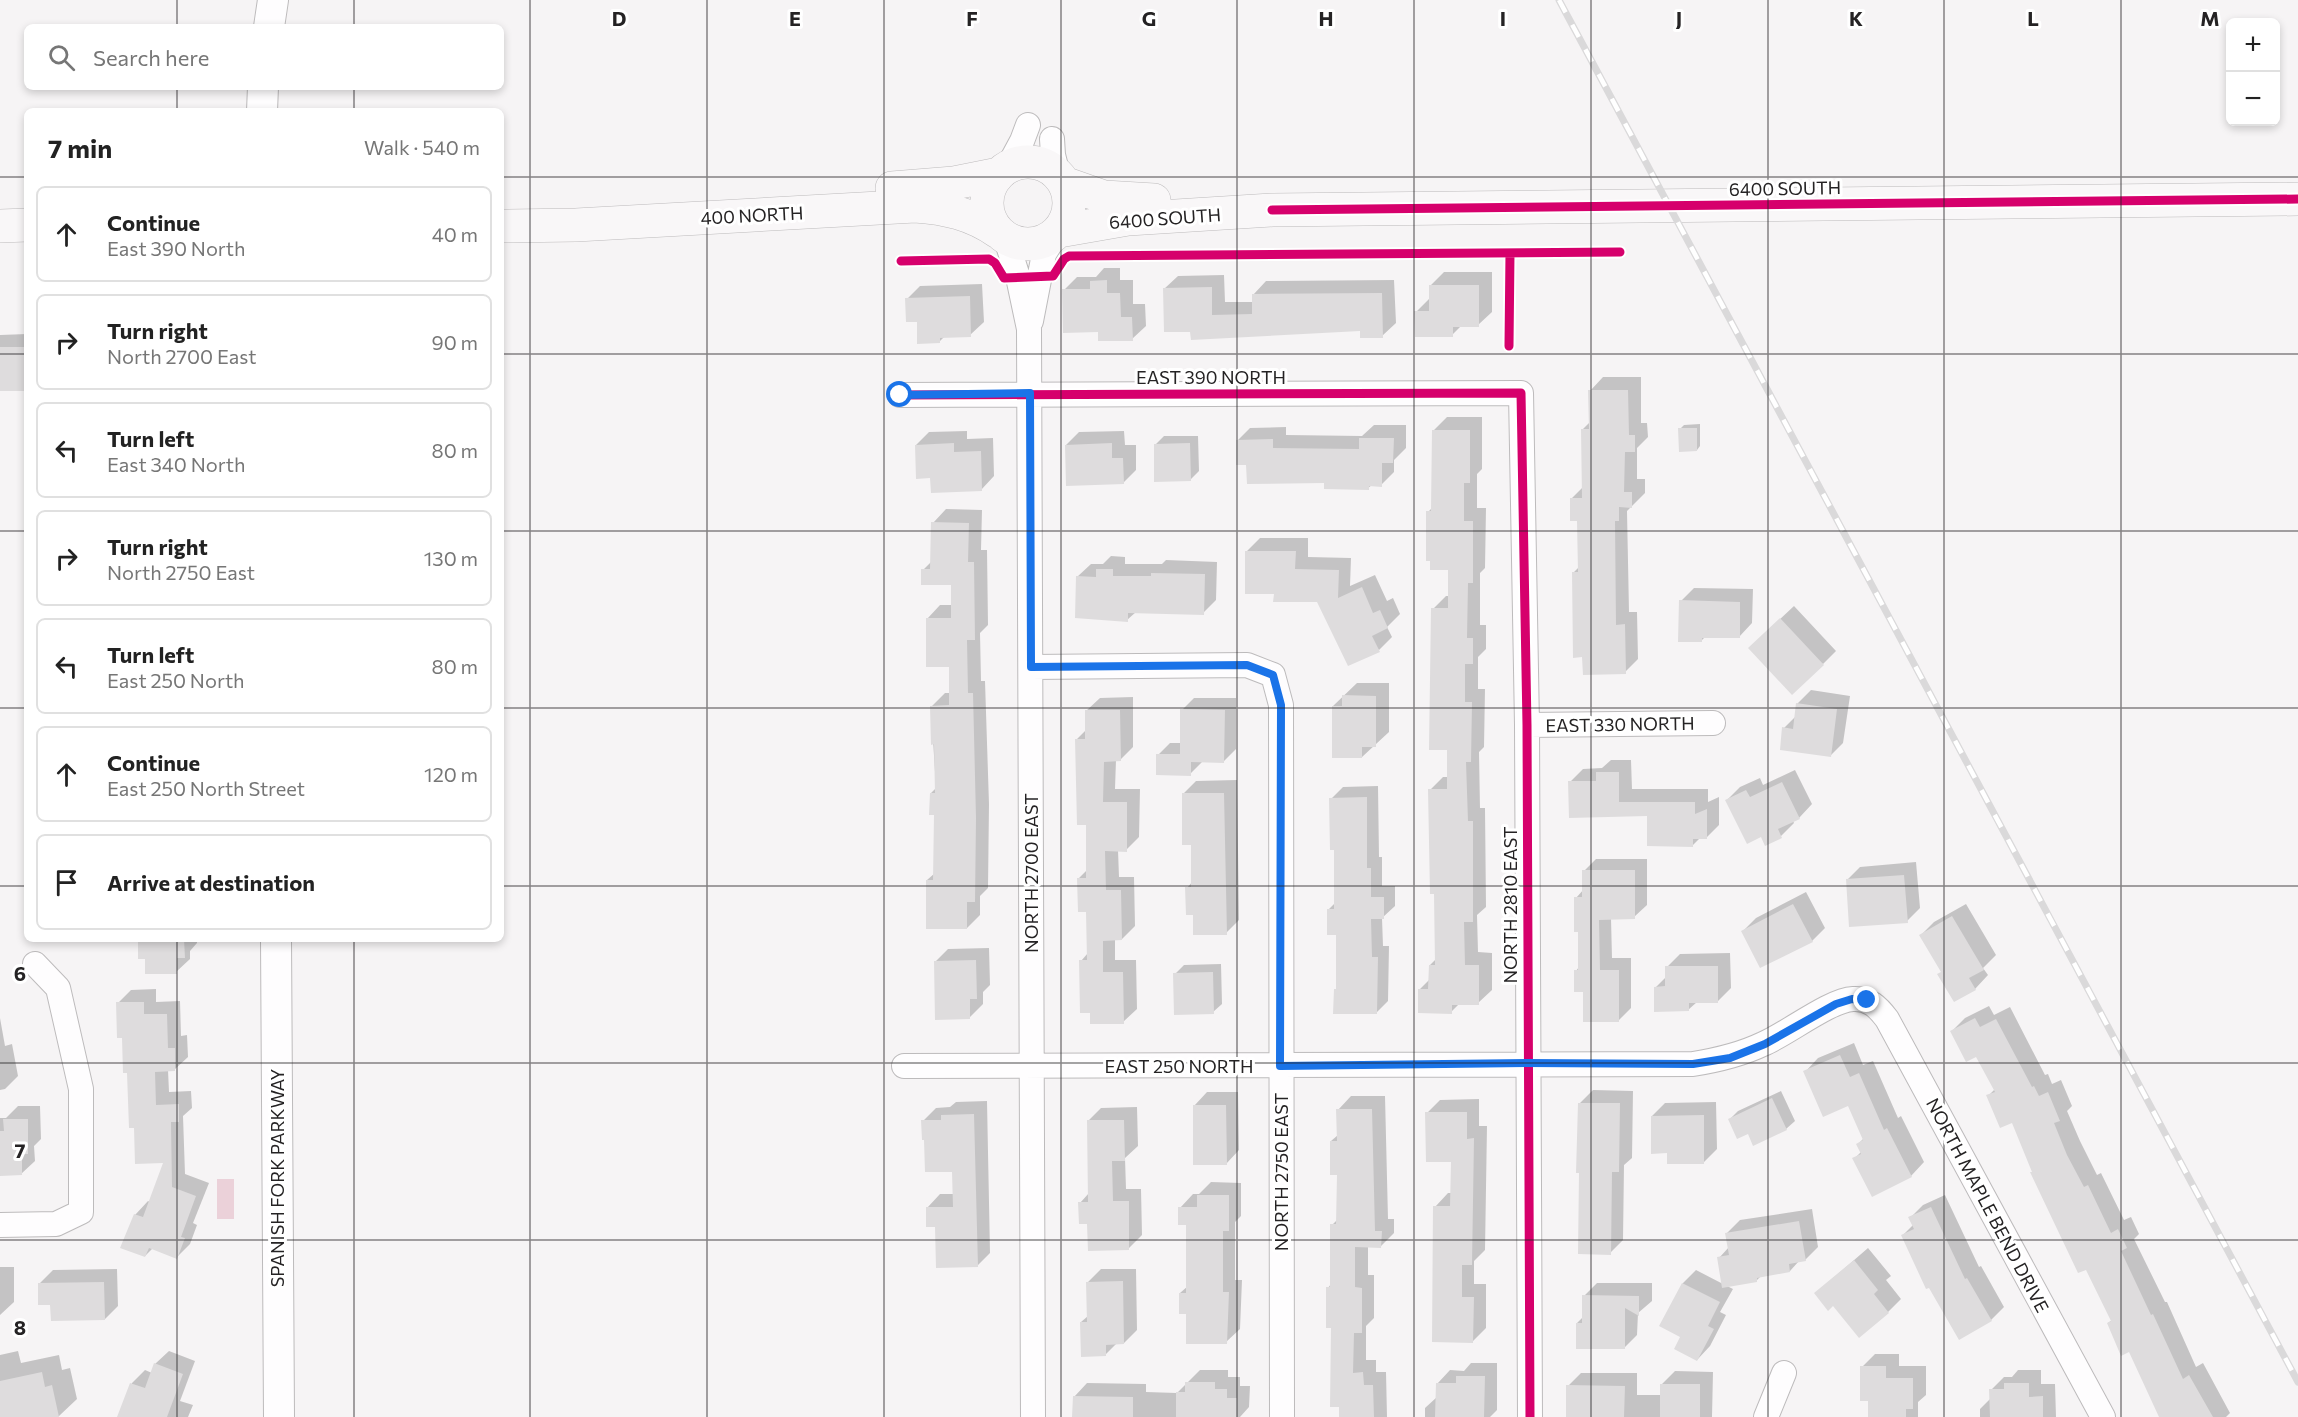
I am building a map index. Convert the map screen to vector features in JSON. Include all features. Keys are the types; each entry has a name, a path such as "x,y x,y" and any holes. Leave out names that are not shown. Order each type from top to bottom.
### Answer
{"main road":[{"path":"1029,162 1049,168 1061,179 1070,203 1065,223 1048,240 1027,245 1002,235 992,223 986,202 992,182 1003,170 1029,162"},
{"name":"400 NORTH","path":"504,208 624,204 925,186 1003,170"},
{"name":"6400 SOUTH","path":"1061,179 1084,192 1113,199 1202,201 1272,210"},
{"name":"6400 SOUTH","path":"1058,232 1128,219 1272,210 2298,198"},
{"name":"400 NORTH","path":"504,226 576,225 915,206 962,213 985,223 1002,235"},
{"path":"0,226 24,225"}],"street":[{"path":"269,24 273,0"},
{"path":"262,108 263,90"},
{"path":"1003,170 1019,148 1028,125"},
{"path":"1052,139 1053,155 1061,179"},
{"name":"NORTH 2700 EAST","path":"1029,329 1041,265 1047,249 1058,232"},
{"name":"NORTH 2700 EAST","path":"1002,235 1018,277 1029,329 1033,1417"},
{"name":"EAST 390 NORTH","path":"900,395 1521,393"},
{"name":"NORTH 2810 EAST","path":"1521,393 1527,725 1530,1417"},
{"name":"NORTH 2750 EAST","path":"1031,667 1247,665 1273,675 1281,705 1282,1417"},
{"name":"EAST 330 NORTH","path":"1527,725 1713,723"},
{"name":"SPANISH FORK PARKWAY","path":"276,942 279,1417"},
{"path":"0,1226 56,1224 81,1212 81,1089 58,988 35,964"},
{"name":"EAST 250 NORTH","path":"904,1066 1693,1064 1730,1058 1765,1044 1836,1004 1852,999 1867,1000"},
{"name":"NORTH MAPLE BEND DRIVE","path":"1867,1000 1878,1007 1887,1019 2103,1417"},
{"path":"1766,1417 1784,1374"}],"shaded area":[{"path":"217,1179 234,1179 234,1219 217,1219"}],"building":[{"path":"1107,280 1107,293 1120,293 1121,317 1132,317 1133,341 1098,341 1098,332 1063,333 1062,289 1090,289 1090,281"},
{"path":"1429,285 1479,285 1479,327 1453,327 1453,337 1415,337 1414,311 1429,311"},
{"path":"1212,287 1212,315 1252,314 1252,294 1382,293 1383,338 1360,338 1360,331 1191,340 1190,332 1164,332 1163,288"},
{"path":"970,296 971,337 940,338 940,343 917,344 917,322 906,322 905,298"},
{"path":"0,347 24,347 24,391 0,391"},
{"path":"1588,390 1628,390 1629,435 1635,435 1635,452 1625,452 1624,492 1632,492 1632,508 1619,507 1619,521 1615,521 1616,625 1625,624 1626,674 1583,675 1582,657 1573,658 1572,572 1578,572 1577,521 1570,521 1570,498 1582,498 1581,429 1589,429"},
{"path":"1678,428 1697,428 1697,451 1679,452"},
{"path":"1432,430 1470,430 1470,483 1464,483 1464,521 1473,521 1473,583 1468,583 1467,638 1473,638 1473,664 1465,664 1465,702 1472,702 1471,762 1466,762 1468,821 1473,821 1473,922 1464,922 1465,965 1479,965 1479,1005 1452,1005 1452,1014 1418,1013 1418,989 1428,989 1429,965 1435,965 1434,894 1430,894 1428,789 1447,789 1447,750 1429,750 1431,608 1448,608 1448,570 1430,570 1430,561 1426,561 1426,511 1431,511"},
{"path":"1359,438 1394,438 1393,463 1382,463 1382,487 1369,486 1369,490 1324,489 1324,483 1247,484 1246,465 1236,465 1236,440 1273,439 1273,448 1359,449"},
{"path":"954,443 954,452 981,451 982,491 931,493 930,478 916,479 915,445"},
{"path":"1112,443 1112,458 1123,458 1124,484 1066,486 1065,445"},
{"path":"1190,443 1191,481 1154,482 1154,444"},
{"path":"931,522 969,523 968,562 974,562 975,640 967,640 968,693 973,693 976,818 975,902 967,902 967,929 926,929 926,880 933,880 934,815 929,815 930,793 935,793 934,744 931,745 930,706 949,705 949,667 926,667 926,618 951,618 951,585 921,585 921,569 930,569"},
{"path":"1245,551 1296,551 1295,569 1339,570 1338,598 1362,587 1373,613 1380,610 1388,628 1372,636 1380,652 1348,666 1317,602 1273,602 1274,594 1245,594"},
{"path":"1096,569 1113,569 1113,576 1151,576 1151,573 1205,574 1204,615 1128,613 1128,622 1075,618 1076,576 1096,577"},
{"path":"1679,600 1740,602 1740,638 1702,638 1702,642 1678,642"},
{"path":"1780,618 1824,665 1792,695 1748,648"},
{"path":"1342,695 1376,696 1376,747 1362,747 1362,758 1332,758 1332,706 1342,706"},
{"path":"1796,703 1837,709 1831,757 1780,750 1782,727 1793,729"},
{"path":"1180,709 1225,710 1224,763 1191,762 1191,776 1156,775 1156,754 1180,754"},
{"path":"1085,710 1120,710 1121,761 1104,762 1103,802 1127,802 1127,852 1105,851 1106,890 1121,890 1122,940 1103,941 1103,972 1123,972 1124,1024 1090,1024 1090,1013 1080,1013 1079,960 1087,960 1086,912 1078,912 1077,878 1086,878 1086,825 1077,825 1075,739 1085,739"},
{"path":"1596,772 1619,772 1619,802 1695,802 1695,814 1707,809 1707,839 1693,839 1693,847 1647,846 1647,816 1569,818 1568,781 1596,781"},
{"path":"1782,782 1800,819 1778,829 1782,838 1765,846 1761,837 1747,844 1725,800 1746,790 1750,797"},
{"path":"1182,793 1224,793 1227,935 1193,935 1193,915 1186,915 1185,887 1191,887 1191,845 1182,845"},
{"path":"1367,797 1367,868 1371,868 1371,897 1384,897 1384,919 1371,919 1372,957 1378,957 1377,1014 1333,1014 1334,989 1336,989 1336,935 1327,935 1327,909 1334,909 1334,850 1330,850 1329,798"},
{"path":"1582,870 1635,870 1635,919 1599,920 1600,970 1619,970 1619,1022 1583,1022 1583,992 1574,992 1574,970 1578,970 1578,932 1574,932 1574,897 1582,897"},
{"path":"1904,875 1908,923 1849,927 1846,879"},
{"path":"1793,904 1813,942 1760,968 1741,931"},
{"path":"1952,916 1984,970 1969,978 1976,990 1954,1002 1937,974 1941,972 1919,935"},
{"path":"138,942 184,942 185,958 177,958 177,974 145,974 145,959 138,959"},
{"path":"976,960 977,999 970,999 970,1019 935,1020 934,961"},
{"path":"1665,966 1718,966 1718,1003 1689,1003 1689,1011 1654,1012 1654,987 1665,986"},
{"path":"1213,972 1214,1014 1174,1015 1173,973"},
{"path":"116,1002 144,1002 144,1014 167,1014 168,1048 175,1048 175,1071 155,1072 156,1105 179,1104 179,1122 171,1122 172,1187 196,1196 181,1237 185,1238 177,1259 149,1248 145,1257 120,1248 134,1214 143,1217 163,1163 135,1164 134,1128 129,1128 127,1073 123,1073 122,1038 117,1038"},
{"path":"1975,1018 1980,1027 1996,1019 2032,1087 2034,1086 2039,1096 2048,1092 2060,1121 2054,1123 2067,1155 2084,1187 2088,1185 2111,1233 2118,1229 2127,1248 2121,1251 2183,1379 2189,1375 2213,1417 2159,1417 2129,1352 2121,1356 2107,1323 2111,1321 2086,1270 2078,1273 2030,1172 2032,1172 2012,1123 2000,1128 1986,1095 1995,1092 1976,1057 1966,1062 1950,1031"},
{"path":"1840,1055 1850,1077 1859,1073 1884,1130 1887,1128 1912,1177 1872,1197 1852,1158 1861,1154 1856,1144 1863,1140 1848,1106 1823,1117 1803,1071"},
{"path":"1772,1098 1787,1130 1753,1146 1748,1134 1737,1139 1728,1119"},
{"path":"1578,1103 1620,1103 1619,1172 1612,1172 1611,1255 1578,1254 1579,1173 1576,1173"},
{"path":"1193,1105 1226,1105 1227,1165 1193,1165"},
{"path":"1336,1109 1372,1109 1375,1231 1382,1231 1381,1248 1355,1247 1355,1287 1362,1288 1362,1333 1354,1333 1353,1373 1363,1372 1364,1385 1373,1385 1374,1417 1339,1417 1339,1407 1330,1407 1331,1328 1326,1328 1326,1287 1330,1287 1330,1224 1336,1224 1337,1175 1330,1175 1330,1141 1337,1141"},
{"path":"1425,1112 1467,1112 1467,1139 1474,1138 1472,1265 1462,1265 1462,1297 1474,1297 1473,1343 1432,1342 1433,1206 1450,1206 1451,1162 1426,1162"},
{"path":"974,1114 978,1267 936,1268 935,1227 926,1227 926,1207 953,1207 952,1172 925,1172 921,1120 941,1120 941,1115"},
{"path":"1704,1115 1704,1164 1667,1164 1667,1153 1651,1154 1651,1116"},
{"path":"3,1119 28,1119 28,1154 22,1154 22,1175 0,1176 0,1131 4,1131"},
{"path":"1087,1120 1124,1120 1125,1161 1112,1161 1113,1201 1129,1201 1129,1250 1088,1251 1087,1224 1079,1224 1078,1202 1088,1202"},
{"path":"1197,1195 1229,1195 1229,1231 1223,1231 1223,1292 1229,1292 1227,1344 1186,1344 1186,1314 1179,1314 1179,1293 1186,1293 1186,1225 1178,1225 1178,1207 1197,1207"},
{"path":"1931,1207 1965,1279 1967,1278 1992,1321 1959,1340 1929,1288 1926,1289 1901,1235 1914,1229 1908,1217"},
{"path":"1799,1221 1806,1261 1789,1264 1790,1272 1757,1278 1757,1282 1722,1288 1717,1257 1729,1255 1725,1233"},
{"path":"1854,1260 1878,1290 1874,1294 1889,1313 1859,1338 1833,1306 1828,1311 1814,1293"},
{"path":"1123,1281 1124,1344 1106,1345 1106,1356 1081,1357 1080,1322 1087,1322 1086,1282"},
{"path":"104,1282 105,1320 51,1321 50,1305 38,1305 38,1283"},
{"path":"1682,1283 1720,1302 1708,1326 1714,1329 1697,1361 1674,1349 1680,1337 1659,1326"},
{"path":"1582,1295 1639,1296 1639,1316 1625,1308 1625,1349 1576,1349 1576,1323 1582,1323"},
{"path":"154,1363 183,1374 167,1417 117,1417 130,1383 145,1388"},
{"path":"1860,1366 1886,1366 1886,1378 1913,1378 1913,1409 1906,1409 1906,1417 1868,1417 1868,1401 1860,1401"},
{"path":"42,1372 45,1387 52,1385 59,1417 0,1417 0,1381"},
{"path":"1456,1376 1485,1376 1484,1417 1435,1417 1436,1383 1456,1383"},
{"path":"1185,1382 1215,1382 1215,1389 1227,1389 1227,1398 1237,1398 1237,1417 1176,1417 1176,1392 1185,1392"},
{"path":"2004,1383 2029,1383 2029,1397 2043,1396 2043,1417 1990,1417 1989,1389 2004,1389"},
{"path":"1660,1384 1700,1384 1700,1417 1660,1417"},
{"path":"1566,1385 1625,1386 1624,1417 1566,1417"},
{"path":"1073,1396 1133,1397 1133,1417 1072,1417"}],"railway":[{"path":"1559,0 2298,1382"}],"cycle path":[{"path":"1272,210 2298,199"},
{"path":"901,261 989,259 995,263 1004,278 1053,276 1064,259 1069,256 1620,252"},
{"path":"1509,346 1510,253"},
{"path":"900,395 1521,393 1527,725 1530,1417"}],"route":[{"path":"900,395 1030,393 1031,667 1247,665 1273,675 1281,705 1280,1066 1527,1063 1693,1064 1730,1058 1765,1044 1836,1004 1852,999 1867,1000"}]}
